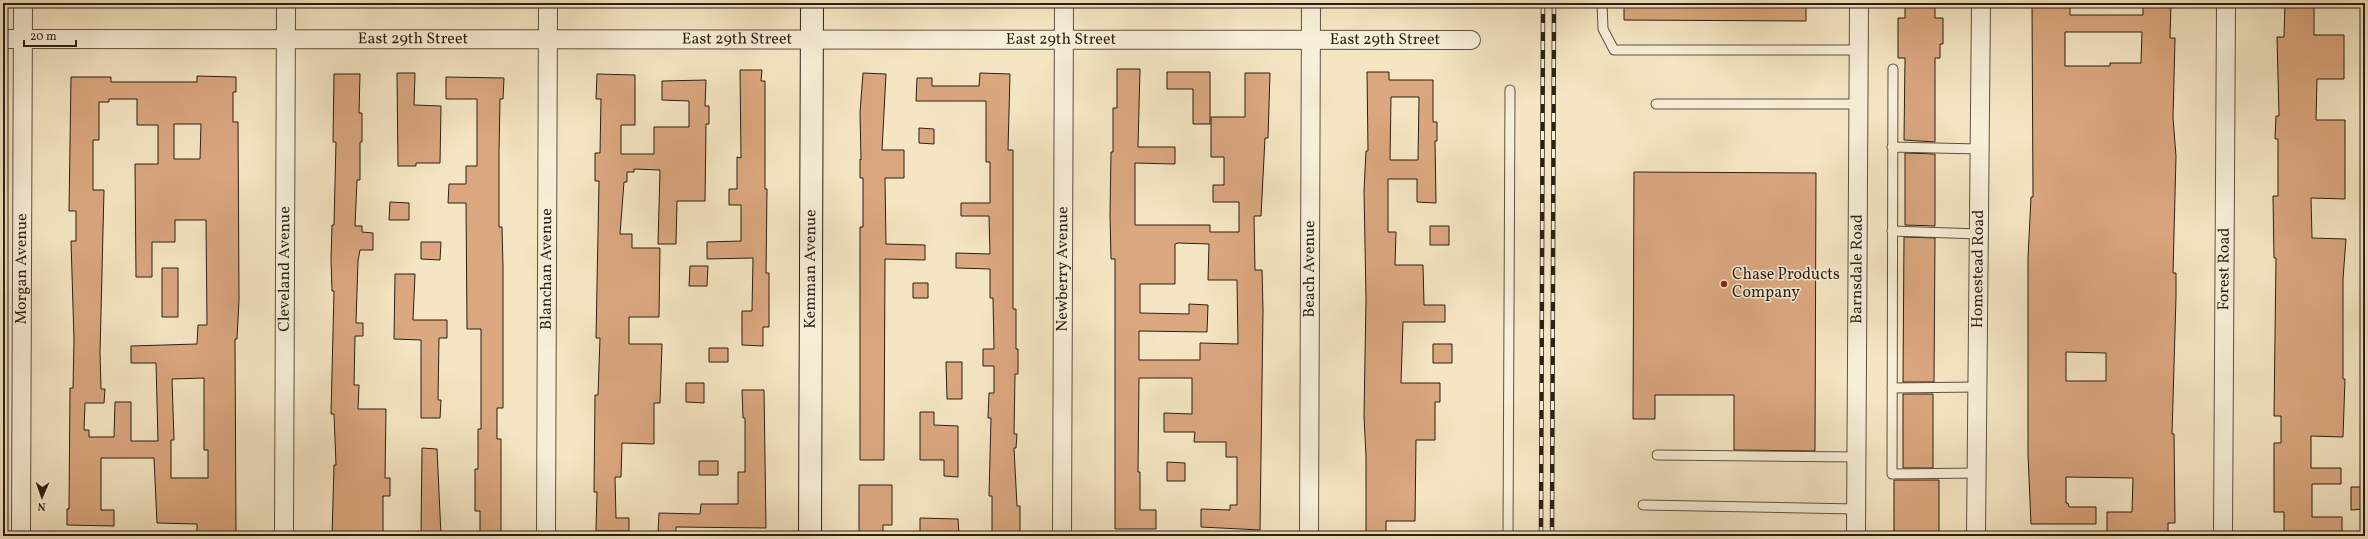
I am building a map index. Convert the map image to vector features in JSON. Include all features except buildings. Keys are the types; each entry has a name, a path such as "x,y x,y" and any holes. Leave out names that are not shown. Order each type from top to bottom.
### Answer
{"street":[{"name":"Morgan Avenue","path":"21,536 23,3"},
{"name":"Cleveland Avenue","path":"284,536 286,3"},
{"name":"Blanchan Avenue","path":"546,536 548,3"},
{"name":"Kemman Avenue","path":"810,536 812,3"},
{"name":"Newberry Avenue","path":"1062,536 1064,3"},
{"name":"Beach Avenue","path":"1309,536 1311,3"},
{"name":"Barnsdale Road","path":"1856,536 1859,3"},
{"name":"Homestead Road","path":"1976,536 1981,3"},
{"name":"Forest Road","path":"2223,536 2226,3"},
{"name":"East 29th Street","path":"3,39 1471,40"}],"lane":[{"path":"1602,3 1603,29 1614,50 1859,50"},
{"path":"1893,69 1892,474 1977,473"},
{"path":"1508,536 1510,90"},
{"path":"1656,104 1858,104"},
{"path":"1892,147 1980,149"},
{"path":"1892,231 1979,234"},
{"path":"1892,388 1977,388"},
{"path":"1657,455 1856,457"},
{"path":"1643,505 1856,509"}],"railway":[{"path":"1541,536 1543,3"},
{"path":"1552,536 1554,3"}],"place":[{"name":"Chase Products Company","path":"1724,284"}]}
